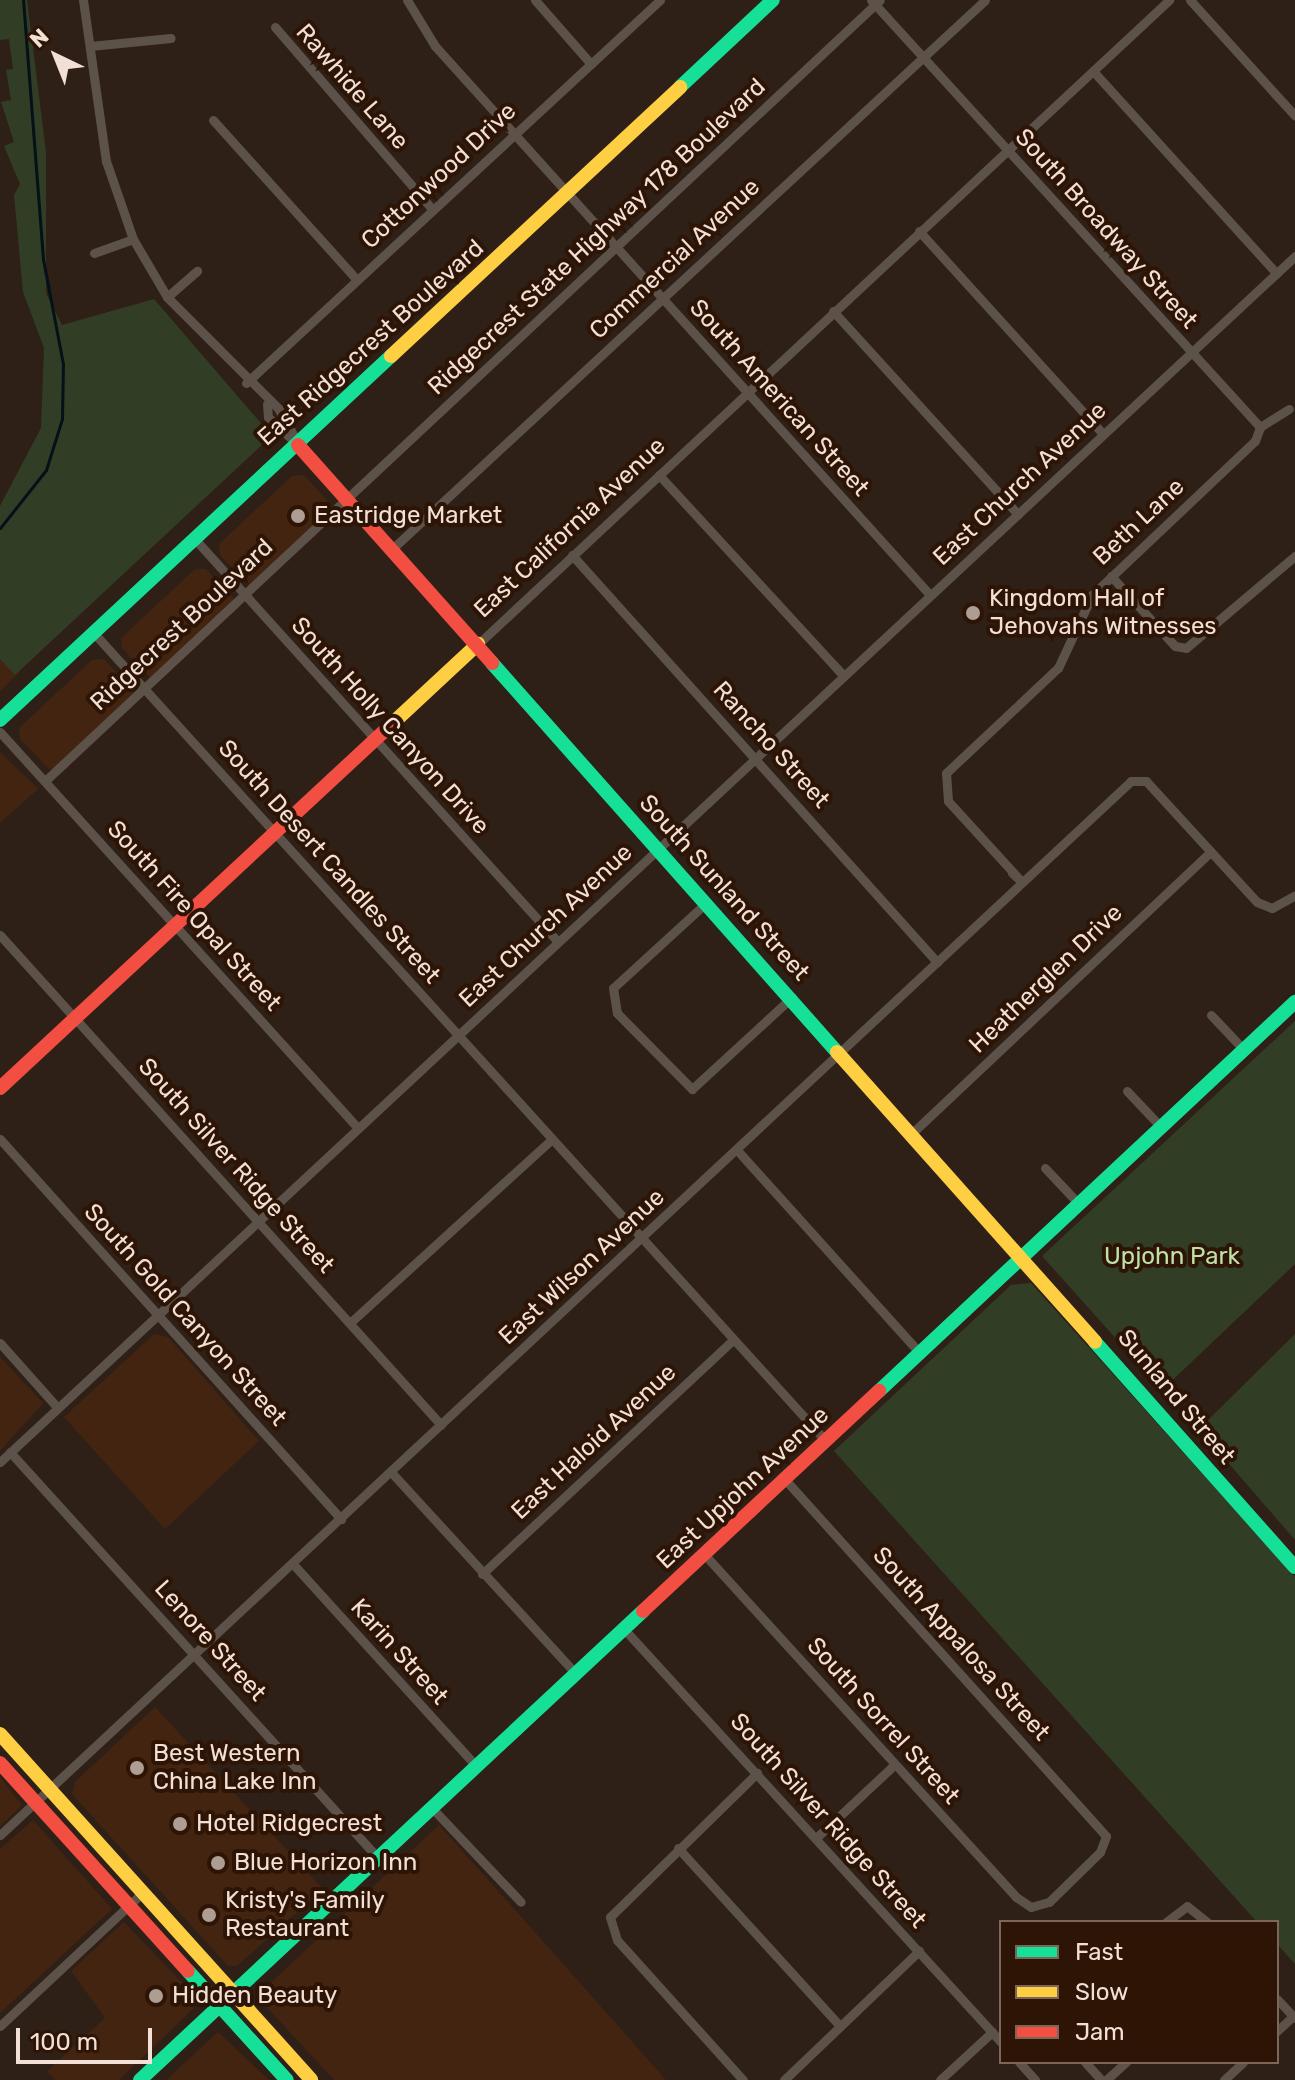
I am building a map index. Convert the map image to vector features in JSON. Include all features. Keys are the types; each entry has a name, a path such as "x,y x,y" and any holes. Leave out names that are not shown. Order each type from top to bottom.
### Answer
{"street":[{"path":"83,0 106,161 133,239 167,297 246,383 295,428 298,445 392,549"},
{"name":"South American Street","path":"407,0 435,46 930,595"},
{"path":"535,0 591,64"},
{"name":"Cottonwood Drive","path":"246,383 660,0"},
{"name":"East Ridgecrest Boulevard","path":"0,720 92,631 298,445 773,0"},
{"name":"Commercial Avenue","path":"392,549 985,0"},
{"name":"East California Avenue","path":"0,1088 1169,0"},
{"path":"1190,0 1295,116"},
{"name":"South Broadway Street","path":"876,2 1260,427"},
{"name":"Ridgecrest State Highway 178 Boulevard","path":"346,497 876,2"},
{"name":"Rawhide Lane","path":"275,27 432,209"},
{"path":"90,46 171,38"},
{"path":"1093,71 1276,273"},
{"path":"213,120 357,280"},
{"path":"919,231 1103,434"},
{"path":"94,253 133,239"},
{"name":"East Church Avenue","path":"0,1462 1295,256"},
{"path":"167,297 197,271"},
{"path":"833,311 1018,514"},
{"name":"Beth Lane","path":"1021,881 942,786 946,773 1058,668 1081,608 1111,576 1255,441 1260,427 1289,409"},
{"path":"659,475 844,676"},
{"name":"Ridgecrest Boulevard","path":"45,781 245,596 346,497"},
{"name":"South Holly Canyon Drive","path":"193,537 558,942"},
{"name":"South Sunland Street","path":"392,549 841,1052 910,1135 1024,1255"},
{"name":"Rancho Street","path":"572,555 937,962"},
{"path":"1111,576 1181,647 1197,642 1295,556"},
{"name":"South Desert Candles Street","path":"92,631 551,1140 644,1236 733,1340 826,1441"},
{"name":"South Fire Opal Street","path":"0,732 358,1128"},
{"name":"East Wilson Avenue","path":"0,1835 1131,781 1143,780 1210,852"},
{"path":"1210,852 1257,902 1281,906 1295,895"},
{"name":"Heatherglen Drive","path":"910,1135 1210,852"},
{"path":"707,902 613,988 613,1005 690,1089 792,997"},
{"name":"South Silver Ridge Street","path":"0,935 352,1321 441,1425"},
{"name":"East Upjohn Avenue","path":"140,2080 1295,1002"},
{"path":"1211,1015 1244,1050"},
{"path":"1127,1091 1161,1127"},
{"name":"South Gold Canyon Street","path":"0,1139 341,1519"},
{"path":"352,1321 551,1140"},
{"path":"737,1150 919,1352"},
{"path":"1045,1168 1079,1204"},
{"name":"Sunland Street","path":"1024,1255 1295,1567"},
{"name":"East Haloid Avenue","path":"482,1574 733,1340"},
{"path":"0,1343 58,1408"},
{"name":"Lenore Street","path":"10,1452 378,1858"},
{"path":"391,1472 576,1674"},
{"name":"South Appalosa Street","path":"785,1480 1106,1836 1100,1852 1037,1908"},
{"name":"South Sorrel Street","path":"704,1554 1016,1897 1037,1908"},
{"name":"Karin Street","path":"293,1564 476,1766"},
{"name":"South Silver Ridge Street","path":"624,1629 999,2040"},
{"path":"0,1734 311,2080"},
{"path":"0,1763 287,2080"},
{"path":"816,1838 895,1764"},
{"path":"743,2080 617,1940 610,1917 757,1773"},
{"path":"432,1808 521,1902"},
{"path":"678,1848 840,2026"},
{"path":"0,2026 143,1892"},
{"path":"1169,1920 1187,1906 1204,1920"},
{"path":"784,2080 919,1951"},
{"path":"1279,2001 1294,2017"},
{"path":"940,2080 992,2032"},
{"path":"1021,2064 1035,2080"},
{"path":"1087,2064 1104,2080 1124,2064"},
{"path":"1224,2080 1241,2064"}],"shaded area":[{"path":"304,475 338,512 253,590 220,555 219,544 292,476"},
{"path":"195,569 206,569 241,606 156,684 122,648 121,638"},
{"path":"0,650 20,672 0,691"},
{"path":"104,659 138,696 54,774 20,739 19,728 92,660"},
{"path":"0,752 38,789 0,823"},
{"path":"154,1334 168,1337 259,1441 165,1529 64,1417"},
{"path":"0,1357 43,1403 0,1451"},
{"path":"155,1707 323,1889 237,1966 228,1966 72,1794 75,1782"},
{"path":"0,1777 22,1805 0,1826"},
{"path":"33,1820 112,1909 0,2013 0,1849"},
{"path":"439,1825 666,2080 334,2080 262,2002 262,1991"},
{"path":"124,1922 195,1996 194,2008 119,2080 55,2080 47,2071 105,2018 71,1971"},
{"path":"218,2032 269,2080 166,2080"}],"green space":[{"path":"0,0 27,0 46,152 46,293 62,325 154,299 266,429 265,442 15,675 0,659 0,506 41,428 44,348 23,292 14,195 20,184 4,146 14,142 1,102 11,100 6,70 13,69 9,39 0,40"},
{"name":"Upjohn Park","path":"1295,1021 1295,1264 1162,1390 1042,1256"},
{"path":"1031,1283 1295,1577 1295,1964 1279,1946 1279,1920 1255,1920 834,1451 1011,1285"},
{"path":"1295,1334 1295,1540 1199,1429"}],"waterway":[{"path":"0,528 46,470 62,419 63,364 43,259 23,0"}],"traffic: fast":[{"path":"680,87 773,0"},
{"path":"0,720 391,356"},
{"path":"492,663 837,1052"},
{"path":"879,1391 1295,1002"},
{"path":"1095,1342 1295,1567"},
{"path":"140,2080 643,1611"},
{"path":"188,1971 287,2080"}],"traffic: slow":[{"path":"391,356 680,87"},
{"path":"394,722 478,644"},
{"path":"837,1052 1095,1342"},
{"path":"0,1734 311,2080"}],"traffic: jam":[{"path":"298,445 492,663"},
{"path":"0,1088 394,722"},
{"path":"643,1611 879,1391"},
{"path":"0,1763 188,1971"}],"place":[{"name":"Eastridge Market","path":"298,516"},
{"name":"Kingdom Hall of Jehovahs Witnesses","path":"973,613"},
{"name":"Best Western China Lake Inn","path":"137,1768"},
{"name":"Hotel Ridgecrest","path":"180,1824"},
{"name":"Blue Horizon Inn","path":"218,1863"},
{"name":"Kristy's Family Restaurant","path":"209,1915"},
{"name":"Hidden Beauty","path":"156,1996"}]}
